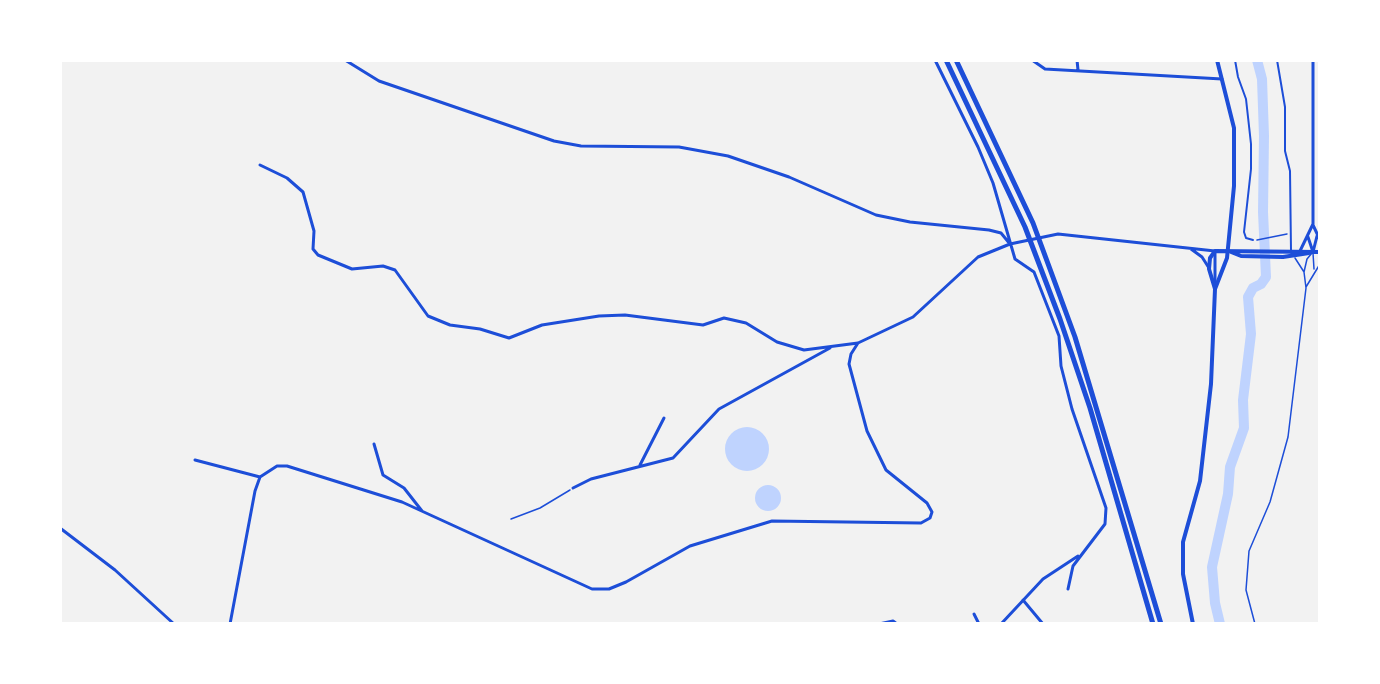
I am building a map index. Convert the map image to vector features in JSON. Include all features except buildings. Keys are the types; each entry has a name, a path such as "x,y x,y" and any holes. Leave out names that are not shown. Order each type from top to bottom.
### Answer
{"highway":[{"path":"946,60 1024,227 1041,269 1090,408 1153,624"},
{"path":"956,60 1032,223 1049,267 1093,392 1161,624"}],"street":[{"path":"345,60 379,81 554,141 590,146 679,147 728,156 789,177 876,215 910,222 989,230 1001,233 1010,244"},
{"path":"935,60 978,147 1000,202 1015,259 1034,272 1059,336 1062,366 1072,409 1106,508 1105,524 1073,566 1068,589"},
{"path":"1032,60 1045,69 1222,79"},
{"path":"1077,60 1078,70"},
{"path":"1215,289 1228,251 1234,186 1232,115 1217,60"},
{"path":"1235,60 1246,99 1251,144 1251,169 1244,231 1246,238 1253,240"},
{"path":"1277,60 1285,107 1284,141 1290,171 1291,251"},
{"path":"1300,251 1312,224 1313,60"},
{"path":"260,165 287,178 303,192 314,231 313,249 318,255 352,269 383,266 395,270 428,316 439,322 509,338 531,328 599,315 625,315 703,325 724,318 746,323 777,342 804,350 858,343 913,317 978,257 1010,244 1044,236 1089,236 1283,257 1294,257 1313,252"},
{"path":"1312,224 1320,240"},
{"path":"1313,252 1317,236"},
{"path":"1308,237 1313,252"},
{"path":"1190,248 1202,257 1209,269 1215,289"},
{"path":"1209,269 1210,258 1215,251"},
{"path":"1193,624 1183,574 1182,551 1200,481 1211,384 1215,251"},
{"path":"1241,253 1320,252"},
{"path":"230,624 255,491 260,477 277,466 287,466 325,479 346,483 423,512 577,584 600,589 626,582 690,546 772,521 921,523 930,518 932,512 927,503 886,470 867,431 849,364 851,354 858,343"},
{"path":"573,488 591,479 640,465 673,459 720,409 834,345"},
{"path":"640,465 664,418"},
{"path":"374,444 383,475 404,488 423,512"},
{"path":"195,460 260,477"},
{"path":"60,528 115,570 174,624"},
{"path":"1001,624 1043,579 1080,555"},
{"path":"1023,600 1043,624"},
{"path":"974,614 979,624"},
{"path":"879,624 893,621 897,624"}],"lane":[{"path":"1313,252 1314,270"},
{"path":"1255,624 1246,590 1250,551 1270,502 1288,437 1306,288 1304,272 1307,259 1313,252"},
{"path":"1294,257 1304,272"},
{"path":"1306,288 1314,270 1320,264"}],"path":[{"path":"1253,240 1285,234"},
{"path":"511,519 540,508 573,488"}],"water":[{"path":"747,427 762,434 769,449 762,464 747,471 732,464 725,449 732,434"},
{"path":"768,485 777,489 781,498 777,507 768,511 759,507 755,498 759,489"}],"waterway":[{"path":"1220,624 1215,603 1212,567 1228,494 1230,467 1244,428 1243,400 1251,334 1248,297 1253,288 1261,284 1266,277 1262,79 1257,60"}]}
